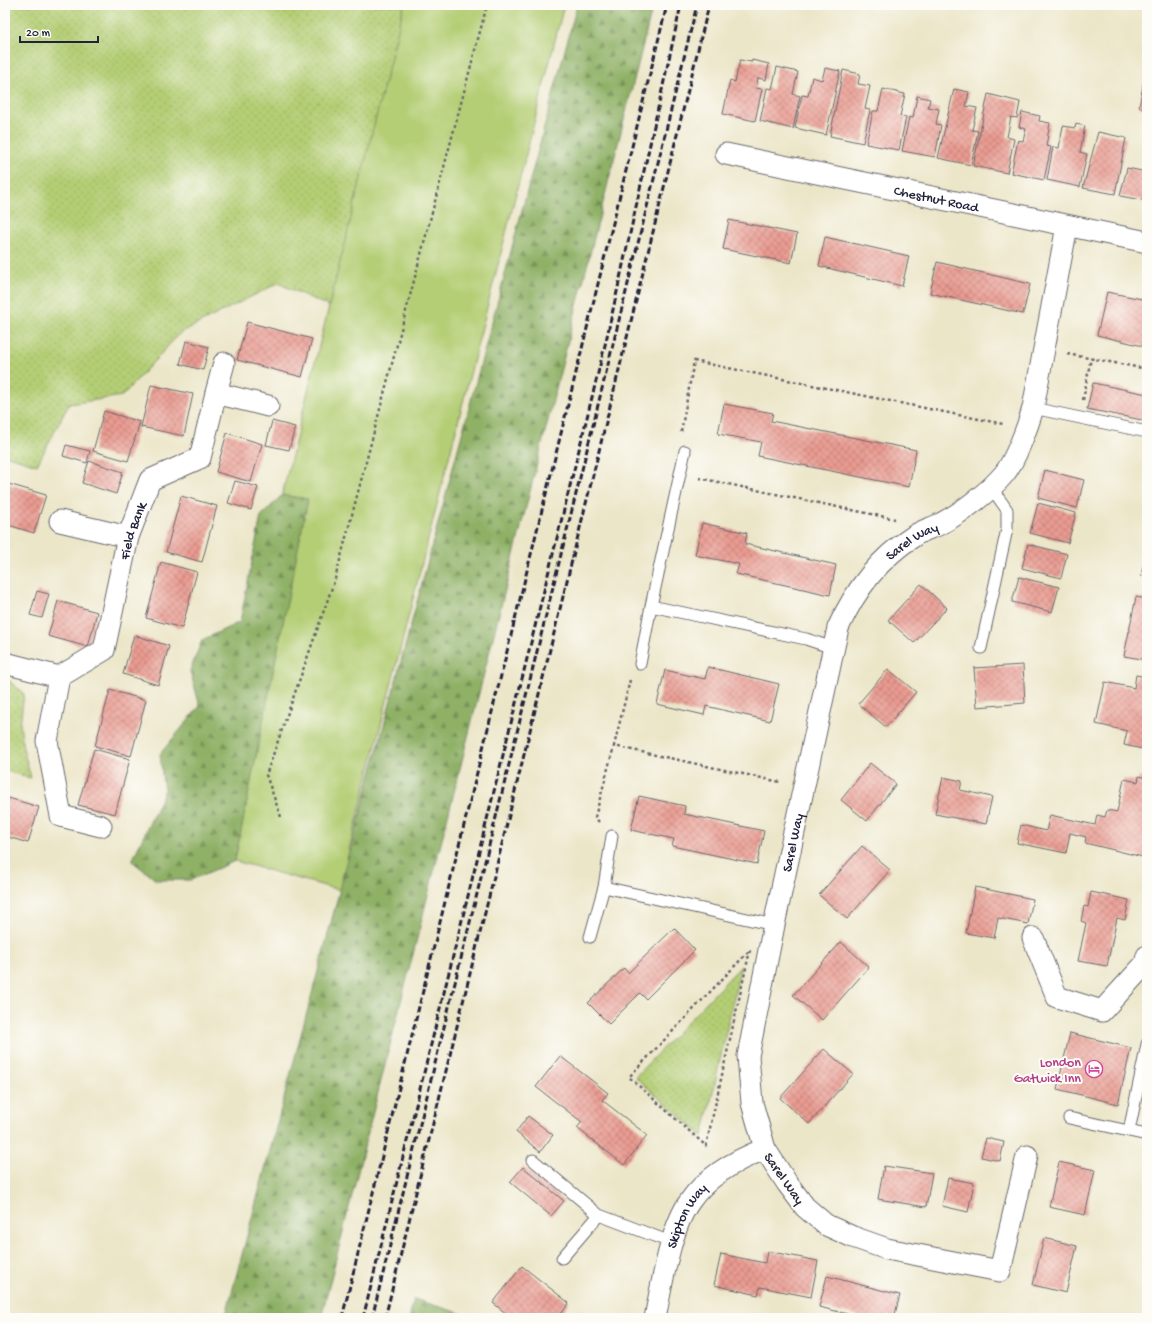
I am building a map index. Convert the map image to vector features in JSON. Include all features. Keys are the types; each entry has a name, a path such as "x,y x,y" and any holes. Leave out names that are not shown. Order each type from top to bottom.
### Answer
{"street":[{"name":"Chestnut Road","path":"726,154 1147,242"},
{"name":"Sarel Way","path":"1027,1156 1000,1271 887,1249 853,1237 826,1225 805,1207 765,1149 752,1103 748,1056 774,925 838,628 850,603 872,571 915,535 942,523 991,487 1005,474 1027,429 1033,408 1067,226"},
{"name":"Field Bank","path":"60,677 104,650 128,537 150,480 200,458 224,363"},
{"path":"216,393 268,406"},
{"path":"60,521 128,537"},
{"path":"5,663 60,677 47,741 61,816 101,826"},
{"path":"1033,938 1057,997 1102,1011 1145,964 1147,956"},
{"name":"Skipton Way","path":"655,1318 678,1224 690,1201 708,1181 724,1168 765,1149"}],"lane":[{"path":"1033,408 1147,432"},
{"path":"640,664 651,606 685,451"},
{"path":"981,648 1007,529 1007,510 991,487"},
{"path":"651,606 806,639 833,648"},
{"path":"590,937 604,887 612,836"},
{"path":"604,887 774,925"},
{"path":"1129,1131 1147,1044"},
{"path":"1069,1118 1147,1135"},
{"path":"533,1160 598,1215 673,1242"},
{"path":"562,1258 598,1215"}],"path":[{"path":"281,817 266,775 335,579 487,5"},
{"path":"1045,350 1147,369"},
{"path":"1079,418 1090,358"},
{"path":"685,451 680,429 694,361 1027,429"},
{"path":"680,474 903,521 915,535"},
{"path":"612,836 595,817 629,682 640,664"},
{"path":"614,746 804,787"},
{"path":"750,950 706,1146 629,1077 667,1037 750,950"},
{"path":"1144,1318 1147,1304"}],"green space":[{"path":"5,5 404,5 330,307 278,283 180,333 122,396 69,404 37,465 5,455"},
{"path":"404,5 564,5 339,890 235,861 308,499 282,495"},
{"path":"577,5 653,5 321,1318 225,1318"},
{"path":"282,495 308,499 235,861 191,880 156,880 132,861 164,792 160,754 200,706 190,671 202,640 240,622 261,516"},
{"path":"5,677 24,694 20,724 23,748 31,778 5,771"},
{"path":"741,966 703,1136 635,1077"},
{"path":"414,1299 466,1315 466,1318 409,1318"}],"building":[{"path":"740,60 752,62 752,60 769,64 766,80 758,78 756,88 762,89 755,121 723,114 730,80 735,82"},
{"path":"777,67 798,72 793,94 800,96 793,129 760,121 767,88 772,89"},
{"path":"825,68 840,71 826,135 795,128 802,95 808,96 812,77 822,80"},
{"path":"843,70 860,74 858,84 870,86 865,109 870,110 863,143 830,136"},
{"path":"1147,70 1147,109 1139,107"},
{"path":"883,89 905,94 900,116 906,117 899,150 866,144 873,111 878,111"},
{"path":"954,89 969,92 966,106 977,108 972,130 978,131 971,165 938,158"},
{"path":"988,94 1020,102 1017,118 1011,117 1007,137 1014,139 1007,173 973,166"},
{"path":"917,96 930,99 928,107 939,109 936,124 941,125 935,157 902,151 909,117 913,118"},
{"path":"1022,112 1040,116 1039,121 1050,123 1046,146 1051,147 1044,180 1011,173 1018,140 1023,141 1026,129 1019,127"},
{"path":"1076,124 1085,126 1080,152 1087,154 1080,187 1047,180 1053,147 1059,148 1063,126 1075,128"},
{"path":"1098,132 1126,138 1115,194 1083,188"},
{"path":"1127,168 1147,172 1147,201 1120,196"},
{"path":"729,220 797,234 791,263 723,249"},
{"path":"825,237 909,256 902,286 819,266"},
{"path":"937,262 1030,284 1023,314 930,293"},
{"path":"1107,292 1147,300 1147,347 1097,335"},
{"path":"247,322 312,339 302,377 237,360"},
{"path":"186,341 209,347 203,370 180,364"},
{"path":"1093,383 1147,394 1147,421 1087,409"},
{"path":"151,385 193,394 184,436 141,427"},
{"path":"724,404 773,413 771,421 916,450 909,487 758,456 761,442 718,434"},
{"path":"104,411 140,422 128,461 93,451"},
{"path":"272,421 295,427 289,450 266,445"},
{"path":"227,433 262,444 251,482 216,472"},
{"path":"66,445 90,451 87,463 63,456"},
{"path":"89,461 123,472 116,494 82,483"},
{"path":"1045,470 1084,480 1077,508 1038,498"},
{"path":"235,481 258,487 251,510 228,503"},
{"path":"5,483 46,495 34,533 5,524"},
{"path":"181,496 217,506 202,562 166,552"},
{"path":"1038,503 1076,513 1068,543 1030,533"},
{"path":"702,523 747,533 745,544 836,565 830,595 736,574 739,564 695,555"},
{"path":"1028,544 1067,554 1061,578 1022,568"},
{"path":"1147,552 1147,577 1141,576"},
{"path":"161,562 197,572 182,628 146,618"},
{"path":"1019,577 1059,587 1052,612 1012,602"},
{"path":"921,584 947,608 914,643 888,620"},
{"path":"37,591 49,594 42,618 30,615"},
{"path":"1136,597 1147,599 1147,660 1124,656"},
{"path":"58,601 97,612 88,647 48,636"},
{"path":"134,635 169,646 158,685 123,674"},
{"path":"1023,665 1025,703 977,707 974,668"},
{"path":"708,667 779,684 770,721 706,706 704,715 657,704 665,670 705,679"},
{"path":"888,669 916,692 886,727 858,704"},
{"path":"1136,675 1147,677 1147,750 1124,745 1127,731 1096,724 1105,682 1134,688"},
{"path":"110,690 146,700 131,756 95,746"},
{"path":"94,749 130,759 115,814 78,805"},
{"path":"870,763 896,784 867,821 841,800"},
{"path":"1139,776 1147,778 1147,858 1085,843 1086,837 1070,833 1066,853 1017,843 1021,825 1046,831 1050,815 1095,825 1097,815 1105,817 1107,810 1117,812 1124,779 1138,782"},
{"path":"943,777 962,781 960,790 992,797 986,824 935,814"},
{"path":"639,796 685,806 684,814 764,831 757,864 672,846 674,839 631,830"},
{"path":"5,797 39,807 28,843 5,836"},
{"path":"862,846 890,870 847,919 819,895"},
{"path":"975,887 1033,899 1028,924 998,918 994,938 966,933"},
{"path":"1091,892 1129,900 1125,920 1117,918 1107,966 1078,961 1086,923 1081,921 1084,906 1088,907"},
{"path":"674,928 695,950 646,999 640,993 609,1024 588,1003 624,968 628,973"},
{"path":"841,942 869,967 822,1020 793,995"},
{"name":"London Gatwick Inn","path":"1070,1033 1131,1048 1118,1104 1057,1089"},
{"path":"824,1049 853,1074 809,1124 780,1098"},
{"path":"560,1056 608,1093 602,1100 647,1135 624,1165 577,1128 582,1122 536,1087"},
{"path":"528,1116 553,1135 540,1152 516,1132"},
{"path":"986,1138 1004,1142 1000,1161 981,1157"},
{"path":"1059,1162 1095,1170 1085,1215 1049,1207"},
{"path":"884,1166 932,1173 926,1207 878,1199"},
{"path":"523,1167 564,1201 551,1216 510,1182"},
{"path":"948,1178 974,1183 968,1212 942,1206"},
{"path":"1044,1238 1077,1246 1066,1293 1033,1285"},
{"path":"767,1251 818,1261 811,1297 760,1287 758,1295 714,1285 721,1254 765,1263"},
{"path":"522,1266 569,1303 558,1318 512,1318 493,1303"},
{"path":"827,1276 900,1295 894,1318 864,1318 819,1307"}],"railway":[{"path":"342,1318 667,5"},
{"path":"363,1318 606,341 681,5"},
{"path":"372,1318 697,5"},
{"path":"385,1318 709,5"}],"place":[{"name":"London Gatwick Inn","path":"1094,1069"}]}
